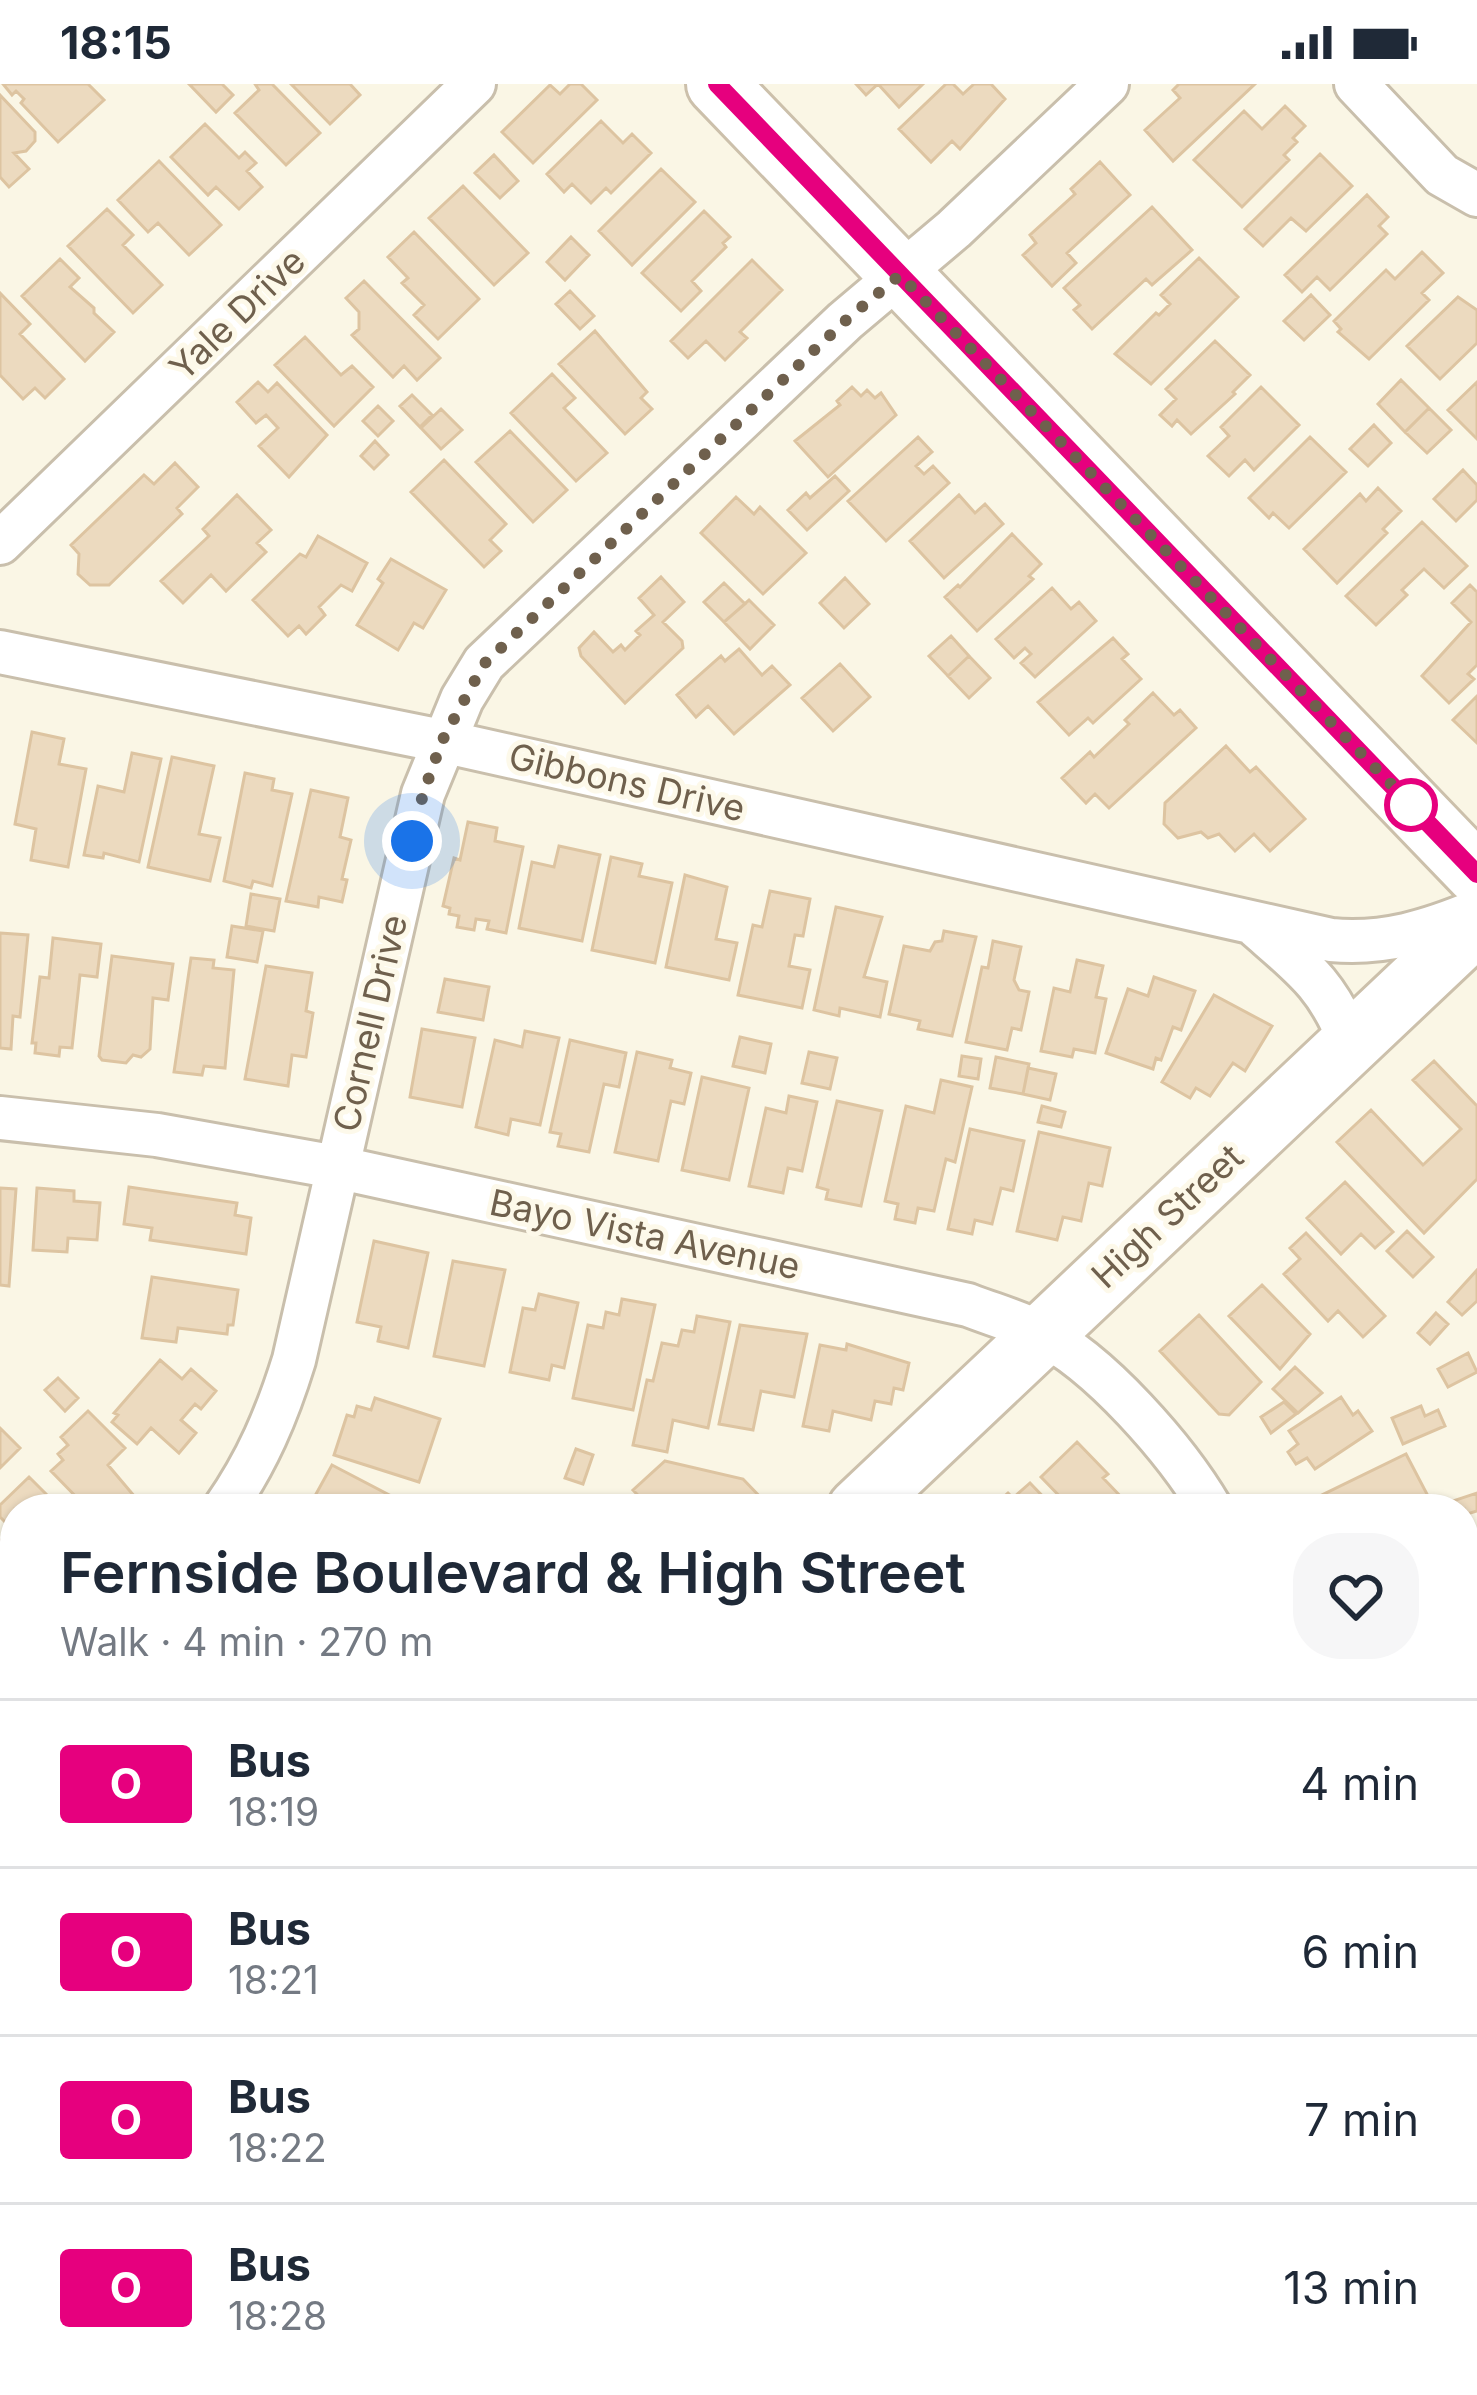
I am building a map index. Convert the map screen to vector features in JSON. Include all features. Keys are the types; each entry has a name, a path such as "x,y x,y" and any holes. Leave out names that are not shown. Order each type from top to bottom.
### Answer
{"main road":[{"path":"717,84 1477,874"},
{"name":"High Street","path":"874,1494 1477,924"}],"street":[{"name":"Yale Drive","path":"0,543 474,84"},
{"name":"Cornell Drive","path":"235,1494 275,1421 294,1360 423,794 442,741 484,664 845,321 954,230 1107,84"},
{"path":"1356,84 1442,175 1477,195"},
{"name":"Gibbons Drive","path":"0,652 442,741 1331,940 1367,944 1432,929 1477,910"},
{"name":"Gibbons Drive","path":"1252,923 1310,973 1335,1003 1351,1044"},
{"name":"Bayo Vista Avenue","path":"0,1118 157,1135 337,1167 968,1305 1041,1333 1088,1366 1160,1437 1200,1494"}],"building":[{"path":"3,84 88,84 104,100 58,142 21,103 24,99 16,91 12,95"},
{"path":"189,84 222,84 233,95 216,112"},
{"path":"255,84 272,84 320,133 286,165 235,113 259,90"},
{"path":"291,84 350,84 360,95 330,124"},
{"path":"570,84 581,84 597,100 533,163 502,132 550,85 560,94"},
{"path":"856,84 878,84 866,95"},
{"path":"878,84 923,84 899,107"},
{"path":"946,84 963,94 974,84 991,84 1005,99 960,149 952,141 931,162 899,129"},
{"path":"1179,84 1255,84 1173,161 1145,130 1180,98 1173,90"},
{"path":"0,95 35,132 35,141 26,151 14,153 29,169 9,187 0,177"},
{"path":"1285,106 1305,126 1284,155 1289,160 1242,207 1194,160 1244,111 1262,129"},
{"path":"601,121 623,143 632,134 651,153 611,193 606,188 591,203 572,184 564,192 547,174"},
{"path":"205,124 239,158 245,152 256,163 247,171 262,187 239,209 216,187 208,195 171,157"},
{"path":"1320,154 1352,186 1306,231 1291,218 1263,246 1245,229"},
{"path":"494,155 518,181 500,198 475,173"},
{"path":"159,161 221,225 189,255 158,223 148,232 118,200"},
{"path":"1100,162 1130,195 1067,253 1076,263 1052,286 1023,255 1036,243 1030,235 1075,194 1071,189"},
{"path":"661,169 695,202 632,265 599,231"},
{"path":"463,186 528,253 494,285 429,218"},
{"path":"1367,195 1388,217 1379,226 1387,234 1330,290 1317,277 1302,292 1285,275"},
{"path":"1152,207 1192,250 1152,285 1146,279 1092,329 1074,310 1080,305 1064,288"},
{"path":"107,209 133,235 123,245 162,285 133,313 68,246"},
{"path":"704,211 730,237 692,281 701,291 681,311 642,273"},
{"path":"414,232 479,299 438,339 414,315 424,305 402,283 408,278 388,257"},
{"path":"571,237 589,255 565,280 547,262"},
{"path":"1422,252 1443,273 1422,293 1429,300 1369,359 1338,332 1341,329 1334,321 1386,270 1395,279"},
{"path":"1199,258 1238,297 1151,384 1115,354 1170,304 1161,295"},
{"path":"60,259 79,278 70,287 114,332 85,361 22,296"},
{"path":"752,260 782,290 740,332 747,338 725,360 706,341 688,358 671,341"},
{"path":"364,281 440,358 417,380 404,366 393,377 352,335 359,329 359,312 346,298"},
{"path":"570,291 594,316 580,329 556,304"},
{"path":"0,293 30,324 20,334 64,379 45,398 35,388 23,399 0,375"},
{"path":"1311,295 1330,315 1304,340 1284,321"},
{"path":"1458,297 1477,310 1477,343 1440,379 1407,346"},
{"path":"595,331 647,392 641,398 652,409 625,434 559,364"},
{"path":"305,337 341,375 352,366 373,387 334,426 275,365"},
{"path":"1215,341 1250,375 1191,434 1177,420 1172,426 1160,415 1176,399 1166,389"},
{"path":"552,374 575,398 564,408 607,453 576,481 511,413"},
{"path":"1401,380 1429,408 1405,432 1378,404"},
{"path":"258,382 268,392 277,383 327,435 289,477 259,446 278,428 266,415 256,423 237,402"},
{"path":"1477,382 1477,439 1448,410"},
{"path":"852,387 861,396 867,390 875,398 881,393 896,415 828,477 795,441 840,405 837,401"},
{"path":"1261,387 1299,425 1254,470 1245,460 1229,476 1208,456 1229,436 1221,427"},
{"path":"412,395 432,415 420,427 400,406"},
{"path":"378,406 393,421 378,436 363,421"},
{"path":"1429,408 1451,430 1427,453 1405,432"},
{"path":"441,409 462,430 441,449 421,428"},
{"path":"1374,425 1391,443 1368,466 1350,449"},
{"path":"510,431 567,490 533,522 476,462"},
{"path":"918,437 932,452 916,466 924,474 933,466 949,483 886,541 848,501"},
{"path":"1310,437 1346,472 1289,528 1273,513 1269,518 1249,498"},
{"path":"375,441 388,455 374,469 361,456"},
{"path":"444,460 506,524 490,540 501,551 484,567 411,492"},
{"path":"175,463 198,487 177,508 182,514 109,585 90,585 78,574 79,554 71,545 144,475 154,484"},
{"path":"1463,470 1477,485 1477,500 1456,521 1434,499"},
{"path":"835,476 849,491 807,530 788,510"},
{"path":"1378,488 1401,511 1383,529 1387,533 1337,583 1304,549 1360,494 1366,501"},
{"path":"237,495 271,530 257,543 266,552 226,591 211,575 183,603 161,581 209,536 203,529"},
{"path":"959,495 975,513 985,504 1003,524 944,578 910,541"},
{"path":"736,497 754,514 760,507 806,553 763,594 701,533"},
{"path":"1422,522 1467,566 1444,588 1424,569 1402,590 1407,595 1376,625 1346,596"},
{"path":"1012,534 1041,564 1029,576 1033,579 977,631 945,597"},
{"path":"318,536 367,563 352,591 341,585 319,607 325,615 306,634 299,626 288,636 253,600 300,554 306,557"},
{"path":"391,559 446,590 423,628 414,623 398,650 357,625 383,583 378,579"},
{"path":"661,577 684,602 663,622 683,648 625,703 579,648 594,632 613,652 621,645 625,650 640,635 636,631 654,615 639,598"},
{"path":"845,578 869,604 844,628 820,603"},
{"path":"724,583 745,604 724,622 704,602"},
{"path":"1470,585 1477,592 1477,665 1468,674 1474,679 1449,703 1422,676 1471,622 1452,603"},
{"path":"1052,588 1071,609 1079,602 1096,621 1035,677 1021,663 1031,654 1025,648 1014,658 996,639"},
{"path":"749,600 774,625 750,649 724,622"},
{"path":"951,636 969,656 948,676 929,656"},
{"path":"1113,638 1128,654 1122,659 1141,679 1093,723 1088,718 1069,735 1038,702"},
{"path":"739,649 762,675 772,666 790,685 734,734 708,706 696,717 677,695 721,656 725,661"},
{"path":"969,656 990,678 969,698 948,676"},
{"path":"840,664 870,697 833,731 802,698"},
{"path":"1153,693 1174,715 1180,710 1196,728 1109,808 1095,794 1086,803 1062,778 1090,752 1094,757"},
{"path":"1477,696 1477,743 1453,720"},
{"path":"32,732 64,739 59,764 86,769 68,867 31,860 36,829 15,824"},
{"path":"1226,746 1250,772 1256,767 1305,819 1270,851 1254,834 1235,851 1219,834 1208,838 1201,832 1178,838 1164,824 1165,803"},
{"path":"132,753 161,759 139,862 104,853 103,858 84,855 98,786 124,792"},
{"path":"172,757 214,766 199,834 220,838 210,881 148,867"},
{"path":"245,773 274,779 272,790 292,794 272,886 253,881 251,888 224,881"},
{"path":"311,790 348,798 340,837 351,840 342,902 319,897 318,907 286,901"},
{"path":"468,822 497,828 495,841 523,847 506,933 487,929 489,921 476,919 474,930 457,927 459,916 449,914 450,908 443,906"},
{"path":"559,846 600,855 582,941 519,928 532,862 554,867"},
{"path":"611,857 642,864 639,876 672,883 655,963 592,950"},
{"path":"685,875 727,887 716,939 737,943 729,980 666,967"},
{"path":"770,891 810,899 803,936 795,935 789,966 810,970 802,1008 738,995 753,925 762,927"},
{"path":"251,894 280,899 274,931 246,926"},
{"path":"836,907 882,917 864,977 887,982 880,1017 840,1008 839,1016 814,1010"},
{"path":"232,926 263,931 257,962 227,957"},
{"path":"944,931 976,937 952,1036 918,1029 920,1021 889,1014 904,946 930,951 935,942 942,941"},
{"path":"0,933 28,935 20,1017 13,1016 11,1049 0,1048"},
{"path":"53,938 101,944 97,977 80,975 72,1048 60,1047 59,1056 35,1053 36,1043 32,1043 40,977 49,978"},
{"path":"993,941 1021,947 1014,980 1019,990 1029,992 1021,1030 1012,1028 1007,1050 966,1042 982,967 988,968"},
{"path":"112,956 173,964 168,1000 153,998 150,1049 126,1063 99,1056"},
{"path":"191,958 214,960 213,968 234,970 225,1068 204,1066 202,1075 174,1072"},
{"path":"1077,960 1103,966 1096,997 1106,999 1095,1053 1074,1049 1072,1057 1041,1051 1054,988 1070,992"},
{"path":"266,966 312,973 306,1011 313,1013 306,1057 292,1055 288,1086 245,1079"},
{"path":"1154,977 1195,991 1181,1030 1173,1027 1153,1069 1106,1053 1128,989 1148,996"},
{"path":"445,979 489,987 483,1020 438,1012"},
{"path":"1214,995 1272,1026 1245,1071 1233,1063 1210,1096 1196,1088 1190,1098 1162,1082"},
{"path":"422,1029 475,1038 462,1107 410,1097"},
{"path":"525,1031 559,1038 540,1125 511,1119 508,1135 476,1127 495,1040 522,1047"},
{"path":"740,1037 771,1044 765,1073 733,1066"},
{"path":"570,1040 626,1053 619,1087 604,1084 589,1152 558,1146 561,1134 550,1132"},
{"path":"637,1052 672,1060 670,1068 691,1073 684,1104 671,1101 658,1161 615,1152"},
{"path":"809,1052 837,1058 830,1089 802,1083"},
{"path":"962,1056 981,1059 978,1079 959,1076"},
{"path":"996,1057 1029,1064 1023,1094 990,1088"},
{"path":"1434,1061 1477,1106 1477,1179 1424,1233 1337,1142 1371,1110 1423,1165 1461,1129 1413,1080"},
{"path":"1028,1068 1056,1074 1050,1100 1023,1094"},
{"path":"702,1077 749,1088 729,1180 682,1170"},
{"path":"941,1080 972,1087 955,1162 946,1159 934,1211 918,1208 915,1223 895,1219 898,1204 885,1201 906,1106 934,1113"},
{"path":"789,1096 817,1102 802,1171 788,1168 783,1193 749,1186 766,1108 786,1113"},
{"path":"837,1101 882,1111 861,1206 826,1199 828,1190 817,1187"},
{"path":"1042,1106 1065,1112 1061,1127 1038,1122"},
{"path":"970,1129 1024,1141 1013,1191 1001,1188 992,1224 975,1220 972,1234 948,1229"},
{"path":"1039,1132 1110,1148 1102,1186 1089,1183 1081,1221 1063,1217 1057,1240 1017,1231"},
{"path":"1345,1182 1393,1232 1375,1248 1361,1234 1341,1254 1307,1218"},
{"path":"129,1187 237,1203 235,1215 251,1218 246,1254 150,1240 152,1228 124,1224"},
{"path":"0,1188 16,1189 9,1286 0,1285"},
{"path":"37,1188 74,1191 74,1201 100,1203 97,1240 68,1238 67,1252 33,1250"},
{"path":"1407,1231 1433,1257 1413,1277 1387,1251"},
{"path":"1306,1233 1385,1316 1363,1337 1338,1311 1328,1321 1284,1274 1300,1259 1290,1248"},
{"path":"374,1241 428,1253 408,1348 378,1341 381,1327 357,1322"},
{"path":"453,1261 505,1270 484,1366 434,1356"},
{"path":"1477,1270 1477,1301 1462,1315 1448,1302"},
{"path":"152,1277 238,1290 233,1325 228,1325 227,1334 178,1328 176,1342 142,1338"},
{"path":"1262,1285 1310,1334 1280,1369 1229,1316"},
{"path":"539,1294 578,1303 564,1368 552,1365 549,1380 510,1372 523,1308 535,1310"},
{"path":"622,1299 655,1305 633,1410 573,1398 588,1325 603,1328 606,1312 619,1315"},
{"path":"1436,1313 1448,1324 1430,1344 1418,1333"},
{"path":"1199,1315 1261,1382 1229,1415 1219,1414 1160,1351"},
{"path":"697,1316 730,1322 708,1428 673,1420 667,1452 633,1445 647,1380 653,1381 662,1343 678,1346 682,1330 694,1332"},
{"path":"740,1325 807,1334 794,1397 761,1391 753,1430 719,1424"},
{"path":"847,1344 909,1363 903,1390 894,1388 891,1404 875,1401 871,1420 833,1411 829,1431 803,1426 820,1345 846,1350"},
{"path":"1468,1353 1477,1372 1448,1387 1438,1369"},
{"path":"160,1360 182,1379 191,1369 216,1391 201,1409 195,1404 181,1420 196,1433 179,1453 151,1428 137,1444 112,1422 118,1415 114,1413"},
{"path":"1295,1367 1322,1393 1298,1413 1273,1389"},
{"path":"58,1378 78,1398 65,1411 45,1390"},
{"path":"1341,1397 1372,1431 1315,1469 1307,1458 1296,1464 1288,1452 1298,1444 1289,1431"},
{"path":"375,1398 440,1419 419,1482 334,1455 347,1415 354,1417 357,1406 371,1410"},
{"path":"1284,1402 1296,1414 1271,1433 1261,1417"},
{"path":"1421,1406 1425,1416 1438,1410 1445,1426 1403,1444 1392,1418"},
{"path":"88,1411 125,1448 108,1465 132,1494 73,1494 51,1471 63,1460 58,1454 68,1445 61,1437"},
{"path":"0,1428 20,1448 0,1468"},
{"path":"1077,1442 1108,1474 1103,1478 1118,1494 1057,1494 1041,1477"},
{"path":"576,1449 593,1455 583,1484 565,1478"},
{"path":"1406,1454 1427,1494 1324,1494"},
{"path":"665,1461 743,1479 757,1494 637,1494 633,1490"},
{"path":"332,1465 387,1494 316,1494"},
{"path":"29,1477 46,1494 11,1494"},
{"path":"1030,1483 1041,1494 1018,1494"}],"bus line":[{"name":"O","path":"717,84 1477,874"}],"route":[{"path":"412,841 442,741 484,664 845,321 900,275 1411,805"}]}
